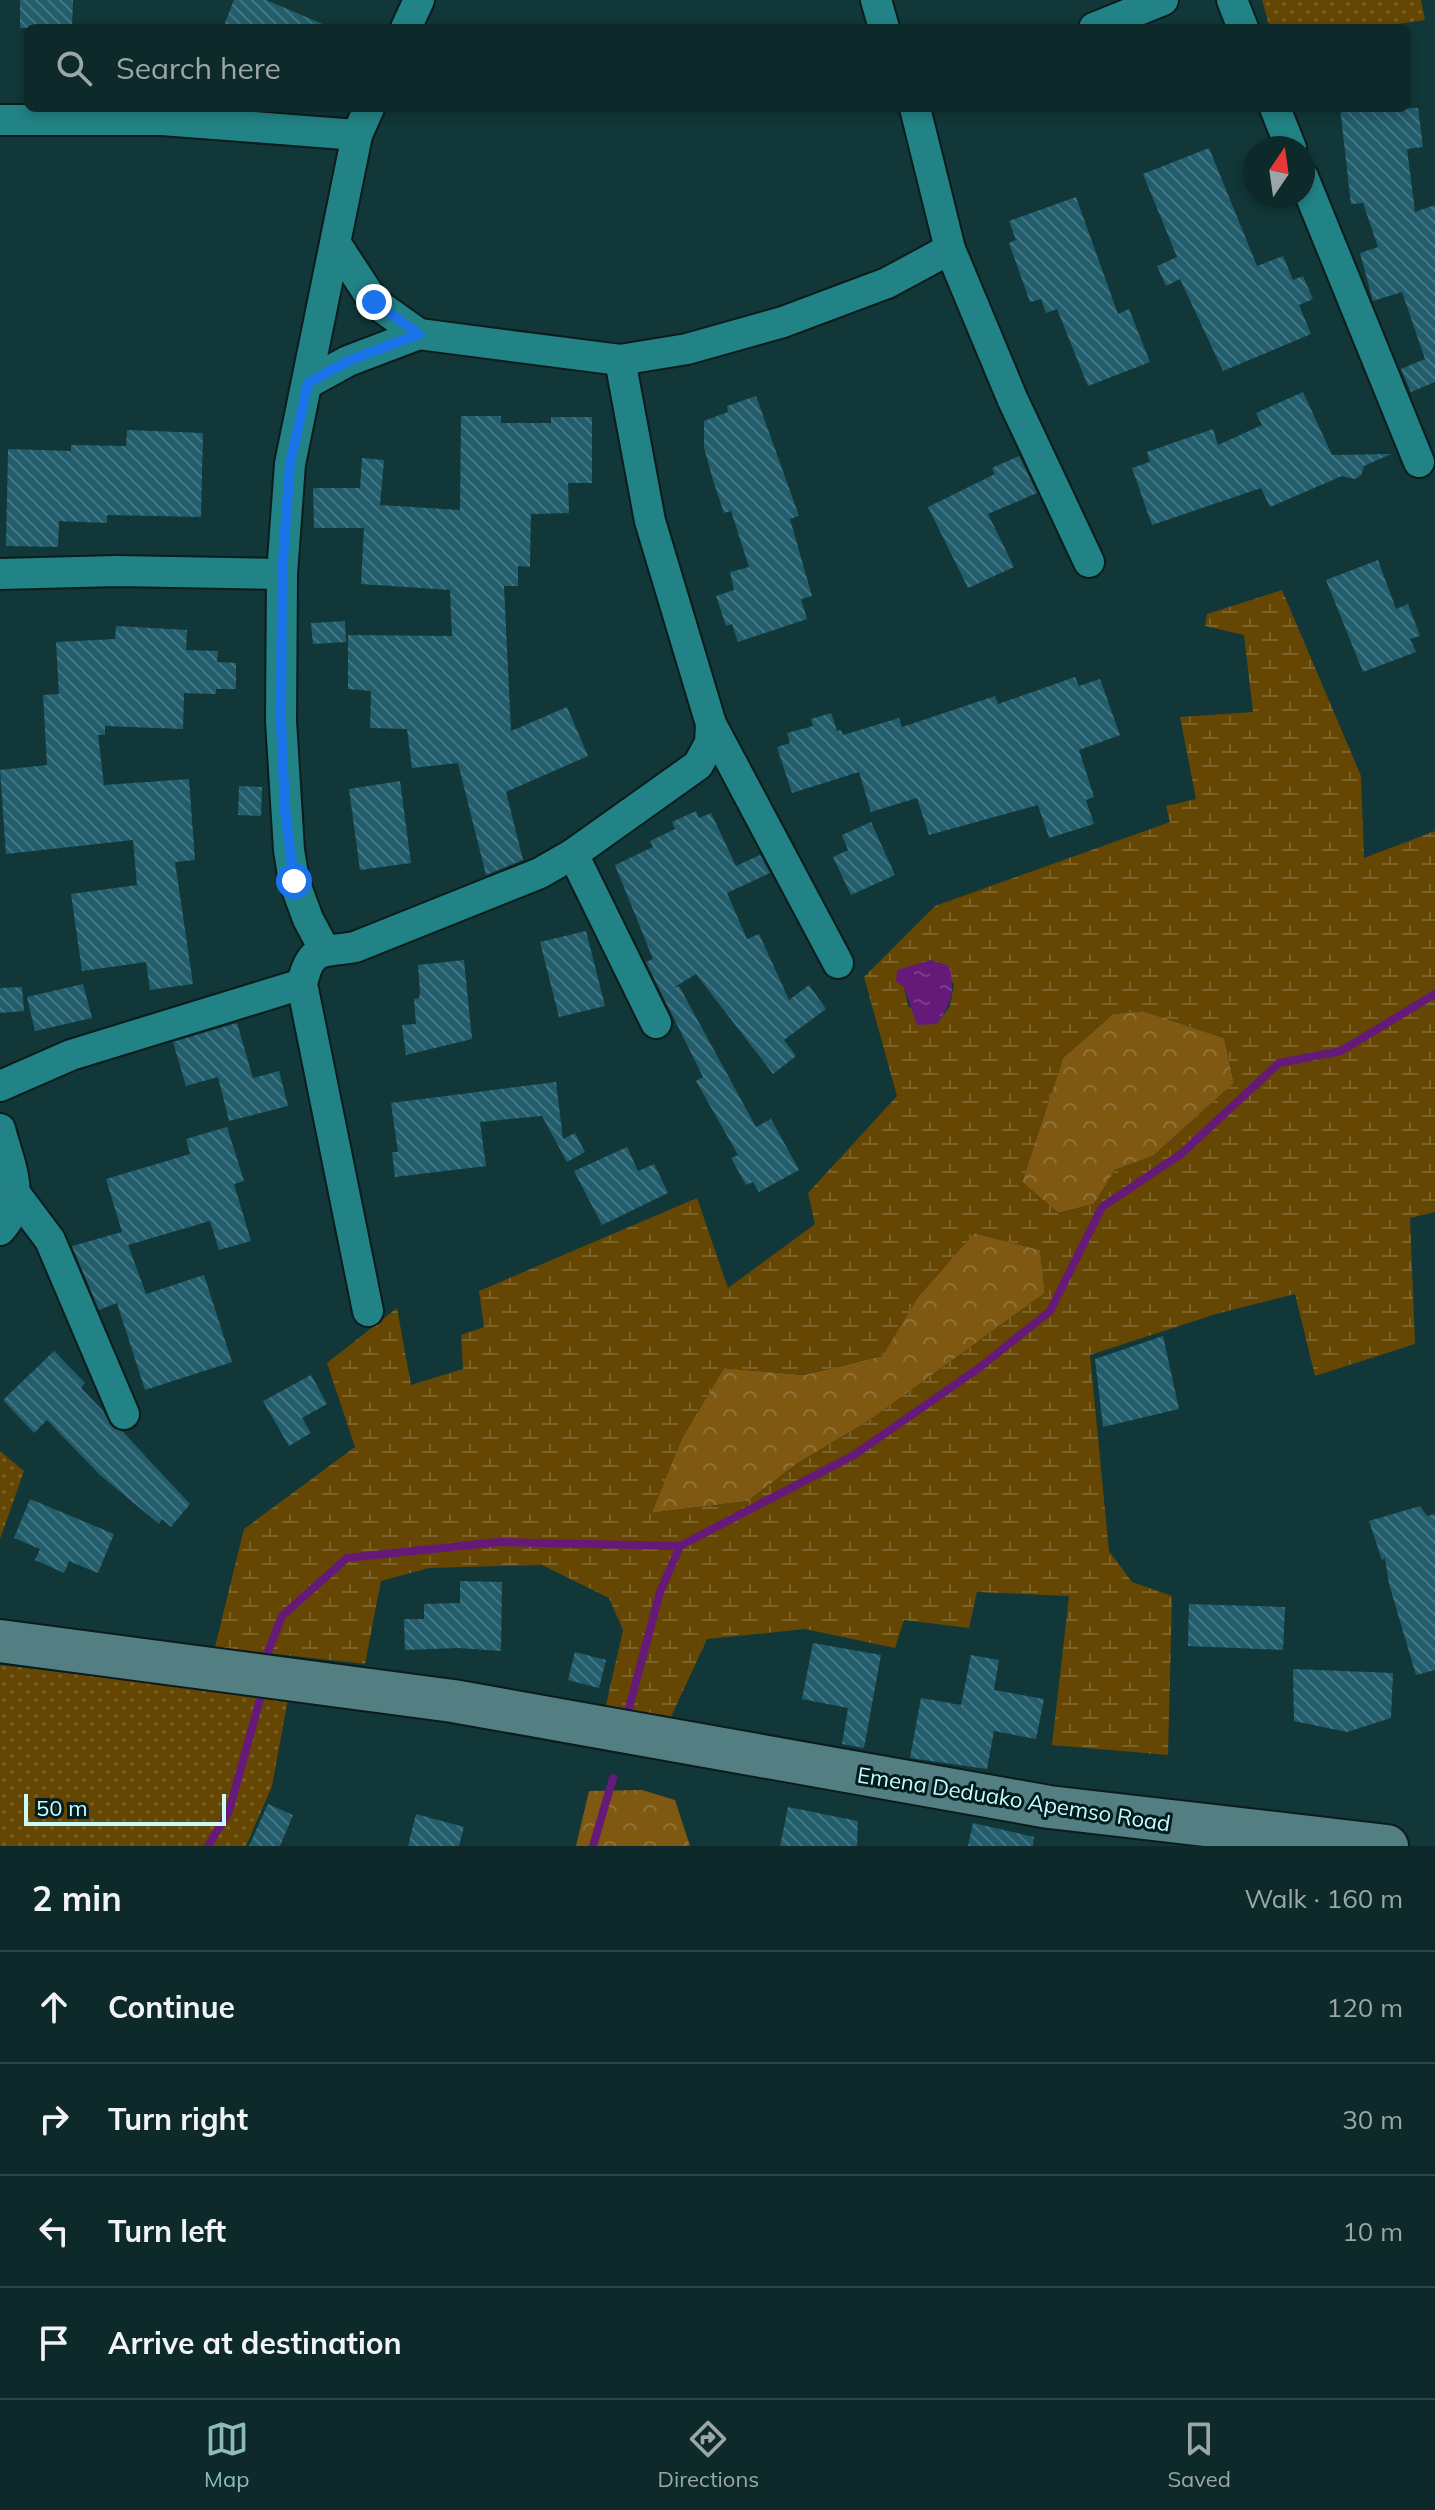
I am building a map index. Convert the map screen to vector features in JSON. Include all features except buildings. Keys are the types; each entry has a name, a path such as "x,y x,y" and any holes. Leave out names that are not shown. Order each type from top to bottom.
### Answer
{"street":[{"path":"408,24 419,0"},
{"path":"876,0 883,24"},
{"path":"1104,24 1163,0"},
{"path":"1232,0 1241,24"},
{"path":"916,112 950,249 1012,398 1089,562"},
{"path":"1277,112 1286,136"},
{"path":"0,120 363,121 290,464 282,574 281,721 289,850 299,894 316,939 324,949"},
{"path":"1315,206 1419,462"},
{"path":"336,244 374,302 419,334 620,360 687,349 783,322 887,283 950,249"},
{"path":"308,383 348,361 419,334"},
{"path":"620,360 650,521 711,724 838,963"},
{"path":"0,574 117,571 282,574"},
{"path":"368,1311 302,984 308,962 324,949 355,947 540,873 573,854 698,765 710,743 711,724"},
{"path":"573,854 656,1023"},
{"path":"0,1086 71,1055 302,984"},
{"path":"0,1129 17,1196 15,1210 0,1230"},
{"path":"17,1196 50,1240 124,1414"},
{"name":"Emena Deduako Apemso Road","path":"0,1641 453,1701 1034,1804 1171,1834 1387,1846"}],"green space":[{"path":"1262,0 1421,0 1425,20 1398,24 1269,24"},
{"path":"1282,590 1361,776 1364,858 1435,831 1435,1212 1410,1218 1415,1344 1315,1376 1295,1294 1216,1314 1090,1355 1109,1551 1132,1582 1172,1596 1168,1755 1052,1745 1069,1596 977,1592 969,1628 904,1620 895,1648 805,1629 707,1639 670,1719 606,1705 623,1630 609,1598 542,1565 429,1568 381,1581 365,1664 215,1647 244,1529 355,1447 327,1363 397,1308 411,1385 463,1369 461,1335 484,1327 479,1291 697,1198 728,1288 815,1224 808,1193 897,1096 864,977 935,906 1170,822 1166,806 1196,799 1180,717 1253,712 1244,635 1205,626 1207,614","holes":["931,960 954,984 950,1006 937,1024 908,1006 904,987 912,968","1143,1011 1224,1038 1234,1083 1153,1156 1115,1170 1094,1204 1059,1213 1022,1182 1063,1058 1113,1014","974,1233 1040,1250 1045,1293 870,1420 798,1463 748,1501 652,1513 682,1438 724,1368 804,1375 882,1356 918,1297"]},
{"path":"1143,1011 1224,1038 1234,1083 1153,1156 1115,1170 1094,1204 1058,1213 1022,1182 1063,1058 1113,1014"},
{"path":"974,1233 1040,1250 1045,1293 870,1420 798,1463 748,1501 651,1513 682,1438 724,1368 804,1375 882,1356 918,1297"},
{"path":"0,1451 24,1471 0,1539"},
{"path":"0,1665 288,1699 272,1786 246,1846 0,1846"},
{"path":"642,1790 675,1800 690,1846 576,1846 589,1791"}],"water":[{"path":"931,960 949,966 951,996 937,1024 917,1025 904,987 896,981 897,970"}],"waterway":[{"path":"626,1719 660,1592 680,1546 854,1455 979,1368 1050,1311 1102,1207 1181,1154 1279,1063 1341,1051 1435,994"},
{"path":"267,1654 282,1616 347,1558 499,1542 680,1546"},
{"path":"208,1846 229,1811 262,1692"},
{"path":"593,1846 613,1778"}],"route":[{"path":"294,881 285,810 281,721 282,574 290,464 308,383 348,361 419,334 374,302"}]}
